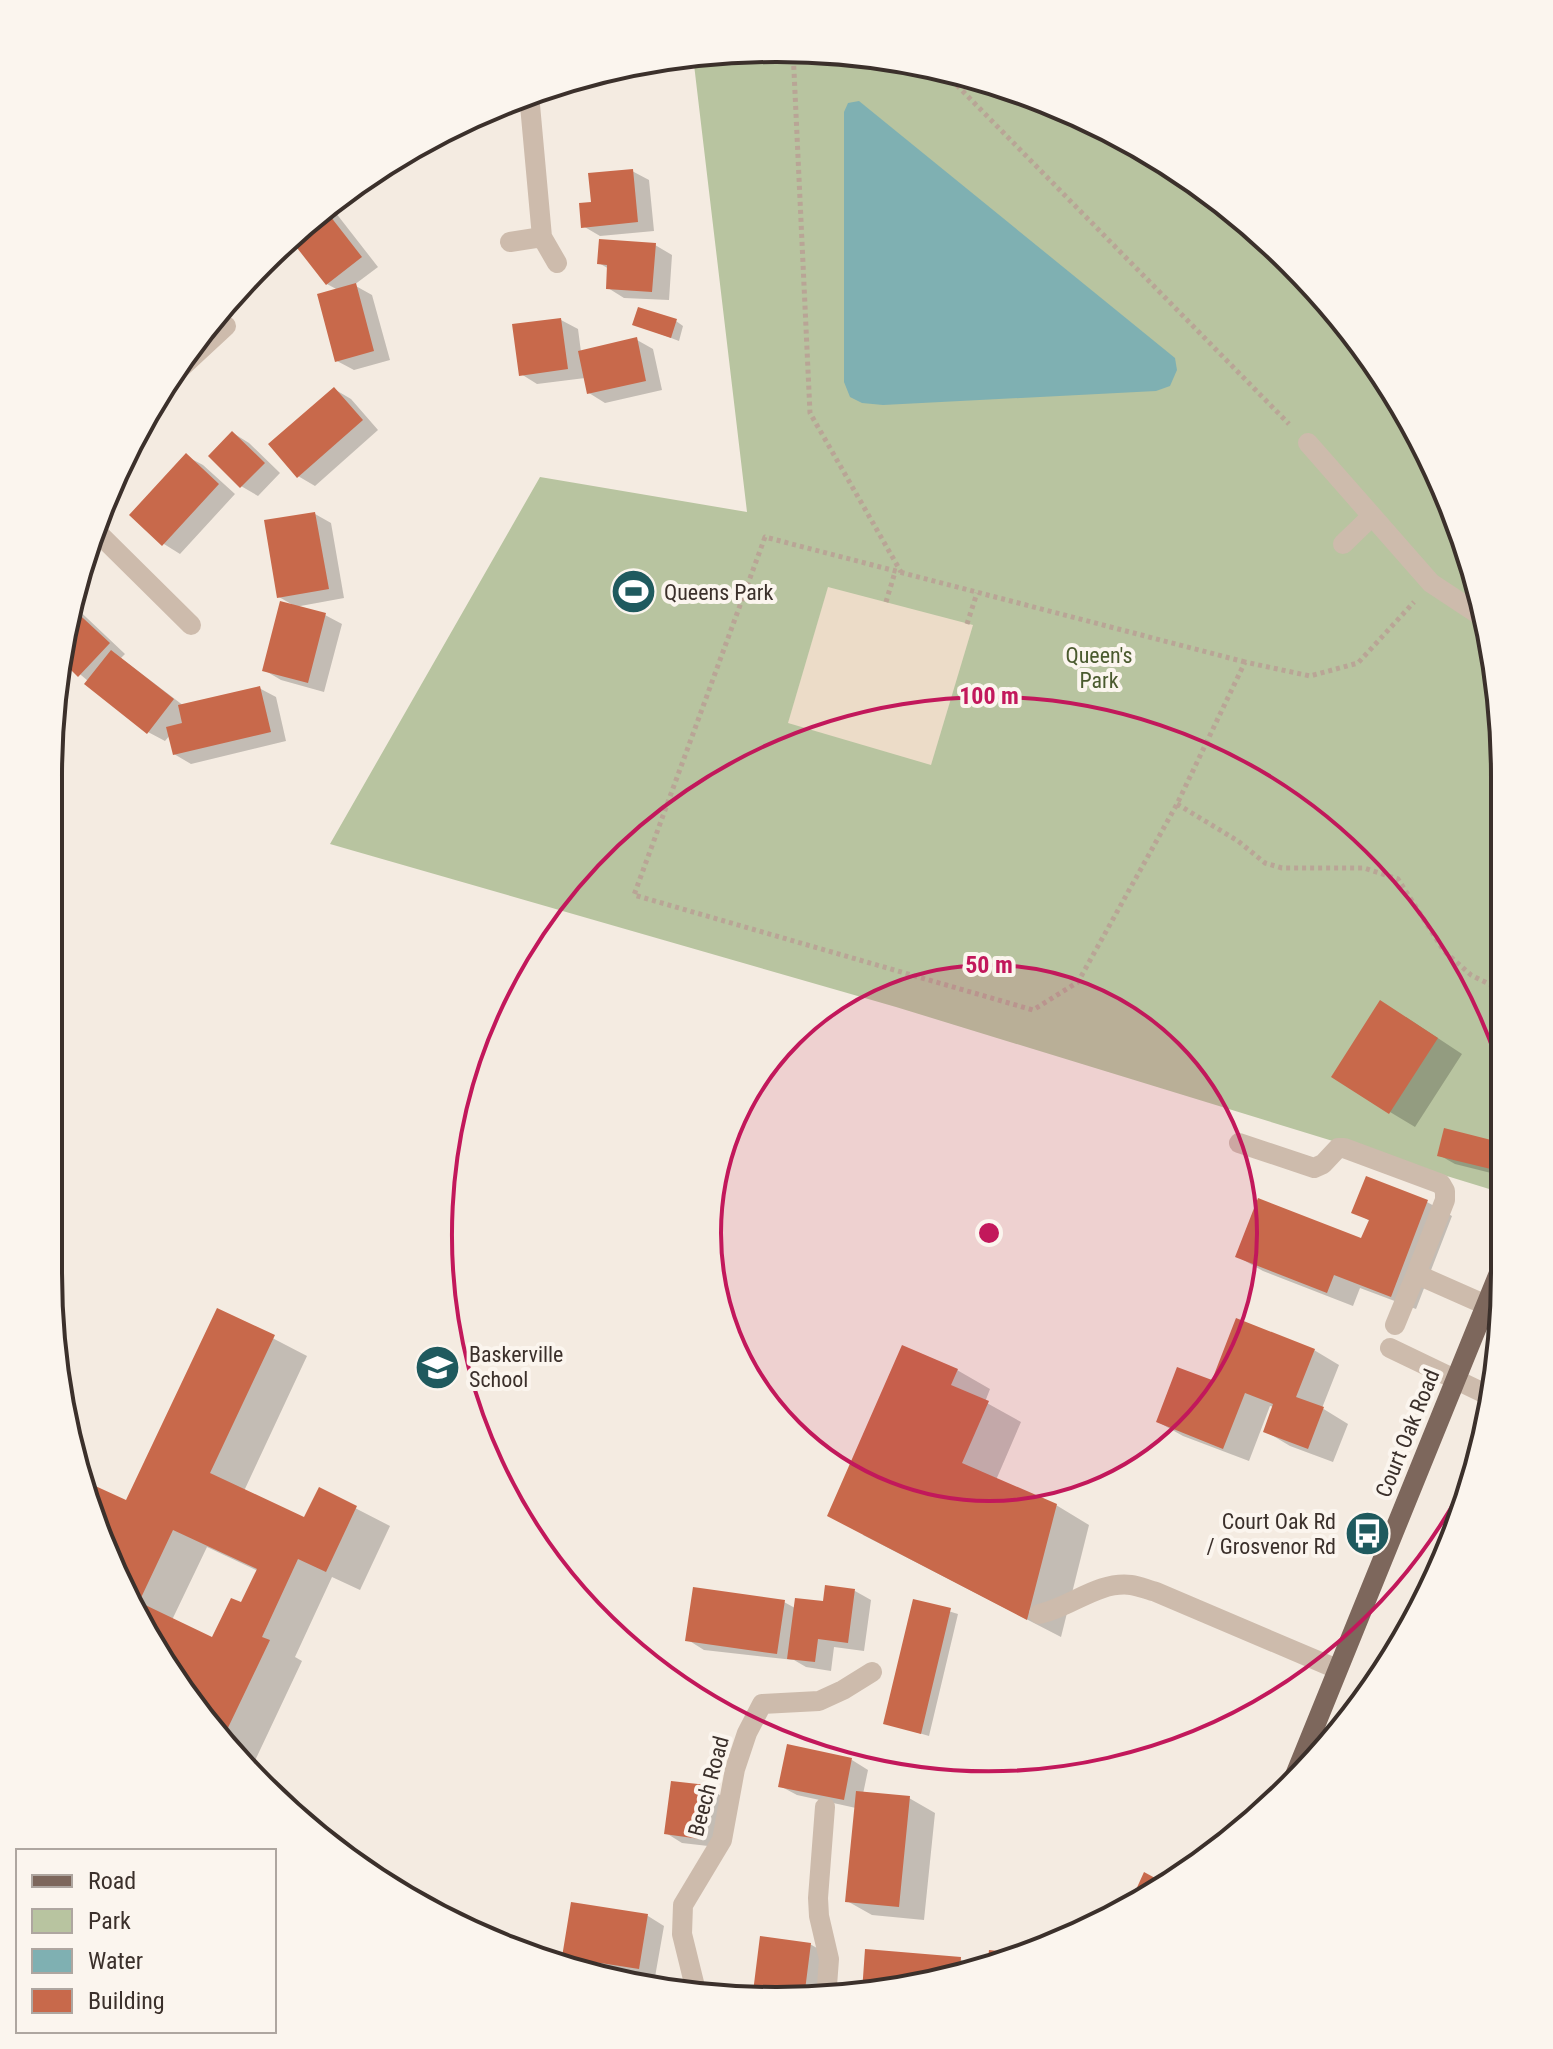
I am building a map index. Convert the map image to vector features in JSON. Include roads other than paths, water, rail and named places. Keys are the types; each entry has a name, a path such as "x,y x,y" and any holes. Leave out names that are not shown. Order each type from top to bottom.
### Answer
{"main road":[{"name":"Court Oak Road","path":"1302,1756 1490,1295"}],"street":[{"path":"530,106 542,237 557,263"},
{"path":"510,242 542,237"},
{"path":"213,338 226,326"},
{"path":"1308,443 1431,583 1471,609"},
{"path":"1343,544 1372,516"},
{"path":"103,538 191,625"},
{"path":"1239,1143 1314,1168 1323,1164 1338,1148 1344,1148 1441,1184 1445,1200 1395,1325"},
{"path":"1416,1274 1486,1305"},
{"path":"1390,1348 1481,1392"},
{"path":"1039,1614 1055,1611 1104,1588 1129,1585 1170,1598 1337,1669"},
{"name":"Beech Road","path":"694,1982 682,1934 683,1905 722,1840 735,1769 747,1733 762,1704 819,1701 872,1672"},
{"path":"825,1807 818,1898 829,1959 827,1985"}],"water":[{"path":"859,101 1175,358 1177,370 1170,386 1156,391 883,405 862,403 850,397 844,382 844,112 848,103"}],"place":[{"name":"Queens Park","path":"633,592"},
{"name":"Baskerville School","path":"438,1367"},
{"name":"Court Oak Rd / Grosvenor Rd","path":"1367,1534"}],"park label":[{"name":"Queen's Park","path":"1099,668"}]}
